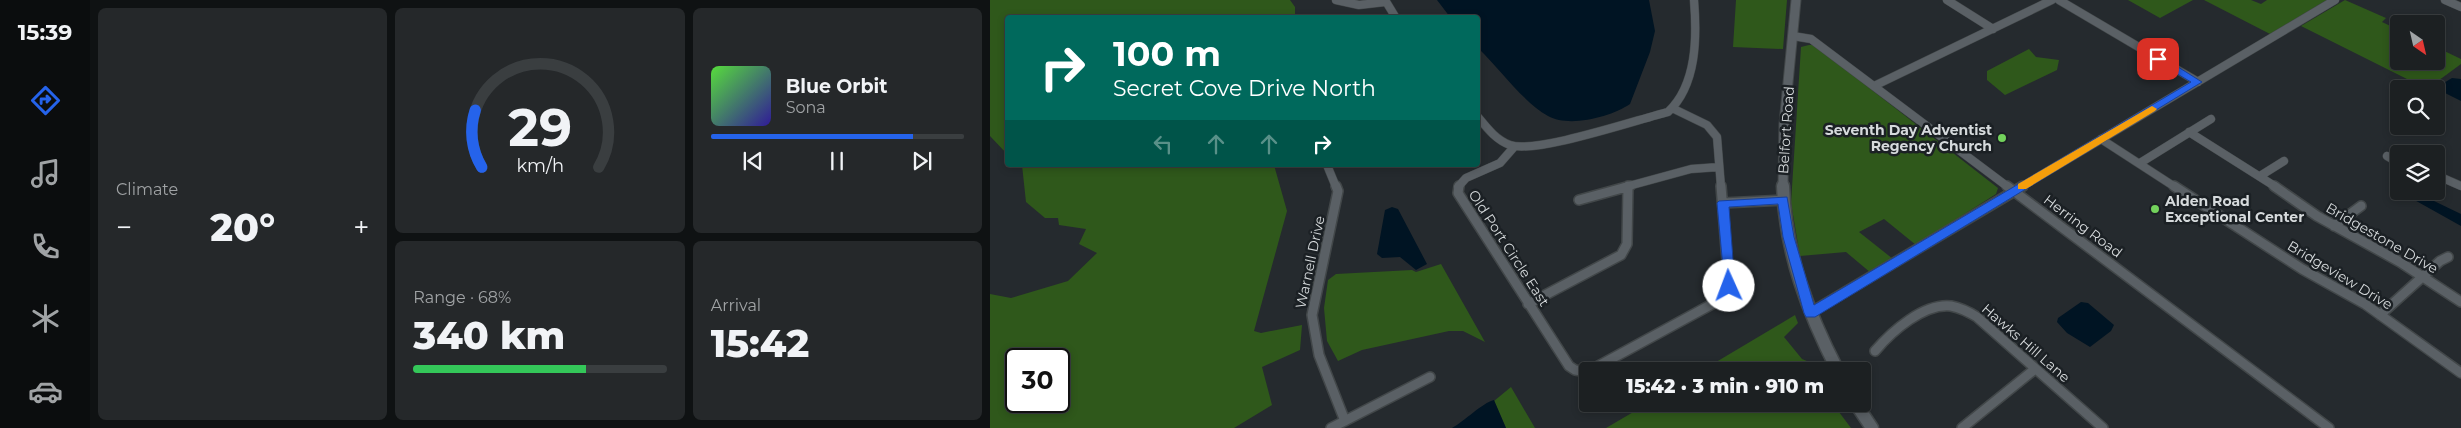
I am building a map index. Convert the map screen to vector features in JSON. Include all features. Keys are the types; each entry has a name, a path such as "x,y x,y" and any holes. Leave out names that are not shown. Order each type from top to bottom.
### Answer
{"street":[{"path":"1336,0 1359,5 1385,1 1394,15"},
{"path":"1480,119 1495,138 1514,147 1540,146 1656,117 1674,109 1683,97 1696,41 1694,0"},
{"name":"Belfort Road","path":"1796,0 1782,175 1783,200 1788,237 1810,313 1834,362"},
{"path":"1947,0 1993,29"},
{"path":"1874,86 2052,0"},
{"path":"2059,0 2198,82"},
{"path":"1810,313 2334,0"},
{"path":"2445,0 2461,7"},
{"name":"Herring Road","path":"1793,30 1811,39 2329,428"},
{"path":"1606,362 1716,302 1726,292 1730,280 1715,133 1707,125 1674,109"},
{"path":"2140,164 2211,119"},
{"name":"Bridgestone Drive","path":"2189,132 2260,176 2286,196 2334,226 2386,254 2461,302"},
{"name":"Bridgeview Drive","path":"2102,139 2302,269 2380,314 2461,373"},
{"name":"Old Port Circle East","path":"1514,147 1500,163 1466,178 1461,182 1457,190 1569,366 1579,370"},
{"path":"2260,176 2284,161"},
{"name":"Warnell Drive","path":"1329,167 1338,191 1312,315 1312,328 1315,345 1346,421"},
{"path":"1579,200 1691,169 1719,167"},
{"path":"2445,179 2461,186"},
{"path":"1528,304 1621,255 1627,244 1628,186"},
{"path":"1723,203 1783,200"},
{"path":"2334,226 2361,206"},
{"path":"2380,314 2448,257"},
{"name":"Hawks Hill Lane","path":"1875,351 1888,335 1928,309 1951,304 1977,317 2103,428"},
{"path":"1966,427 2035,369"},
{"path":"1331,428 1430,377"},
{"path":"1861,412 1872,428"}],"green space":[{"path":"990,0 1290,0 1295,7 1295,15 1005,15 1005,152 990,136"},
{"path":"1736,0 1787,0 1783,49 1733,47"},
{"path":"2128,0 2193,0 2160,18"},
{"path":"2204,0 2251,0 2261,4 2267,0 2330,0 2272,35"},
{"path":"2345,0 2386,18 2382,22 2390,26 2390,70 2445,70 2445,51 2461,59 2461,64 2439,80 2409,80 2301,26"},
{"path":"1814,45 1998,188 1996,194 1916,245 1884,219 1859,232 1893,259 1871,273 1846,252 1800,256 1791,203 1801,47"},
{"path":"2029,49 2036,57 2059,60 2057,70 2005,95 1987,80 1987,71"},
{"path":"1022,167 1275,167 1287,211 1254,331 1261,333 1302,325 1300,350 1262,367 1272,405 1234,428 990,428 990,294 1011,298 1068,281 1097,253 1079,244 1086,229 1059,225 1058,218 1045,218 1026,202"},
{"path":"1441,264 1485,342 1463,331 1449,331 1362,350 1338,361 1327,341 1324,308 1328,280 1336,274 1412,270 1416,272"},
{"path":"1795,315 1798,323 1784,337 1802,359 1809,362 1716,362"},
{"path":"1511,387 1535,428 1506,428 1494,401"},
{"path":"1633,412 1839,412 1851,428 1606,428"}],"water":[{"path":"1437,0 1649,0 1655,31 1650,52 1630,104 1601,117 1567,121 1548,116 1538,110 1480,50 1480,15 1448,15"},
{"path":"2452,78 2461,79 2461,101 2445,93 2445,82"},
{"path":"2415,200 2431,200 2461,214 2461,226"},
{"path":"1392,207 1398,209 1427,264 1416,270 1400,257 1382,258 1377,254 1385,210"},
{"path":"2081,302 2088,303 2114,325 2111,331 2090,347 2067,333 2057,322 2058,318"},
{"path":"1494,400 1506,428 1452,428 1484,405"}],"slow traffic":[{"path":"2022,186 2152,109"}],"place":[{"name":"Seventh Day Adventist Regency Church","path":"2002,138"},
{"name":"Alden Road Exceptional Center","path":"2155,209"}],"route":[{"path":"1729,286 1723,203 1783,200 1788,237 1810,313 2198,82 2158,59"}]}
